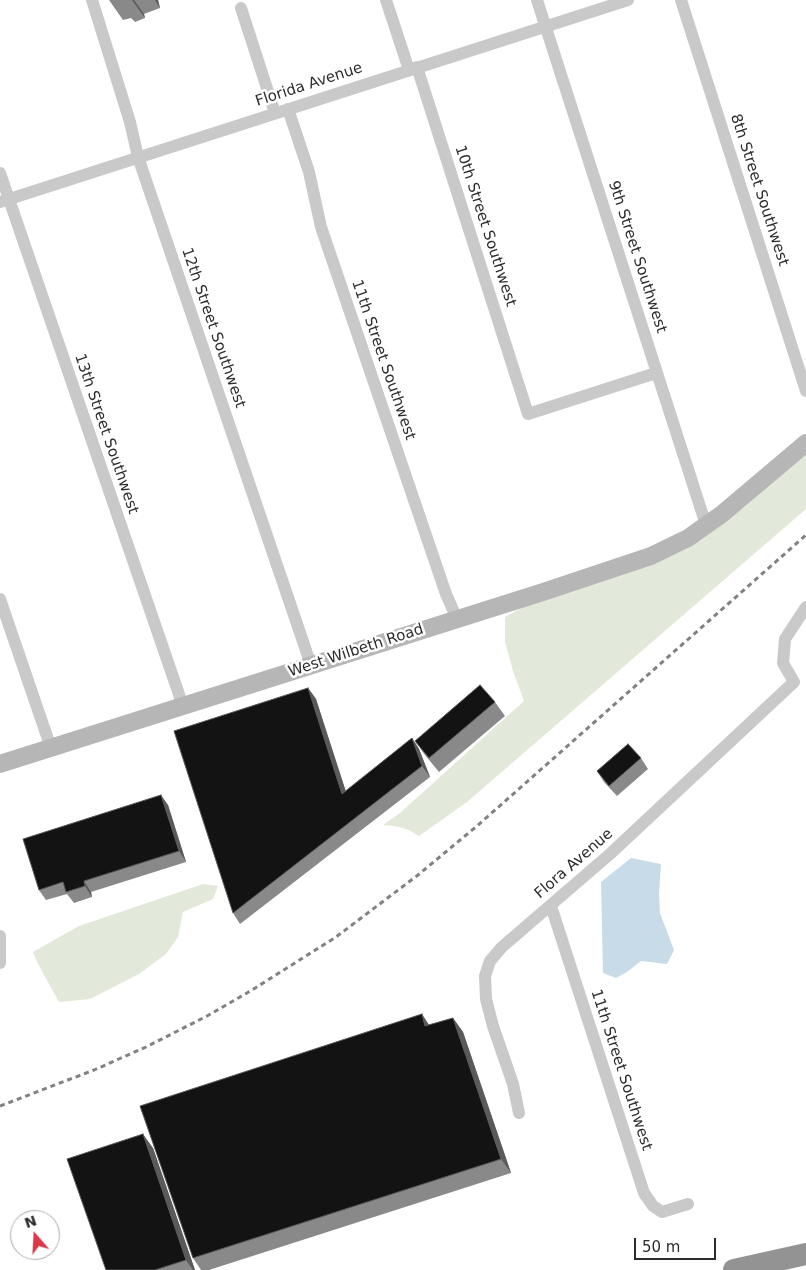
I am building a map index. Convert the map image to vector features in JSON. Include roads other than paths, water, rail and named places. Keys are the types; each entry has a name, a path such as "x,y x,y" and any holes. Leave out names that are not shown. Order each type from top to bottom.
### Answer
{"highway":[{"path":"734,1270 806,1254"}],"main road":[{"name":"West Wilbeth Road","path":"0,764 652,556 688,538 722,514 806,443"}],"street":[{"name":"12th Street Southwest","path":"92,0 130,122 138,157 311,665"},
{"name":"10th Street Southwest","path":"386,0 413,69 528,414 656,373"},
{"name":"9th Street Southwest","path":"537,0 706,525"},
{"name":"Florida Avenue","path":"4,200 628,0"},
{"name":"8th Street Southwest","path":"681,0 806,391"},
{"path":"241,8 275,113"},
{"name":"11th Street Southwest","path":"288,109 308,172 320,227 446,594 457,619"},
{"name":"13th Street Southwest","path":"0,173 4,200 183,706"},
{"path":"0,599 51,748"},
{"name":"Flora Avenue","path":"519,1113 507,1063 489,1011 484,985 490,961 500,948 610,854 794,682 783,663 785,639 806,607"},
{"name":"11th Street Southwest","path":"551,906 644,1192 653,1206 662,1212 688,1204"},
{"path":"0,936 0,963"}],"water":[{"path":"631,858 661,864 660,913 674,950 667,964 641,961 616,978 603,973 601,882"}],"railway":[{"path":"0,1106 94,1070 146,1047 207,1016 252,990 336,937 418,875 477,826 806,535"}]}
